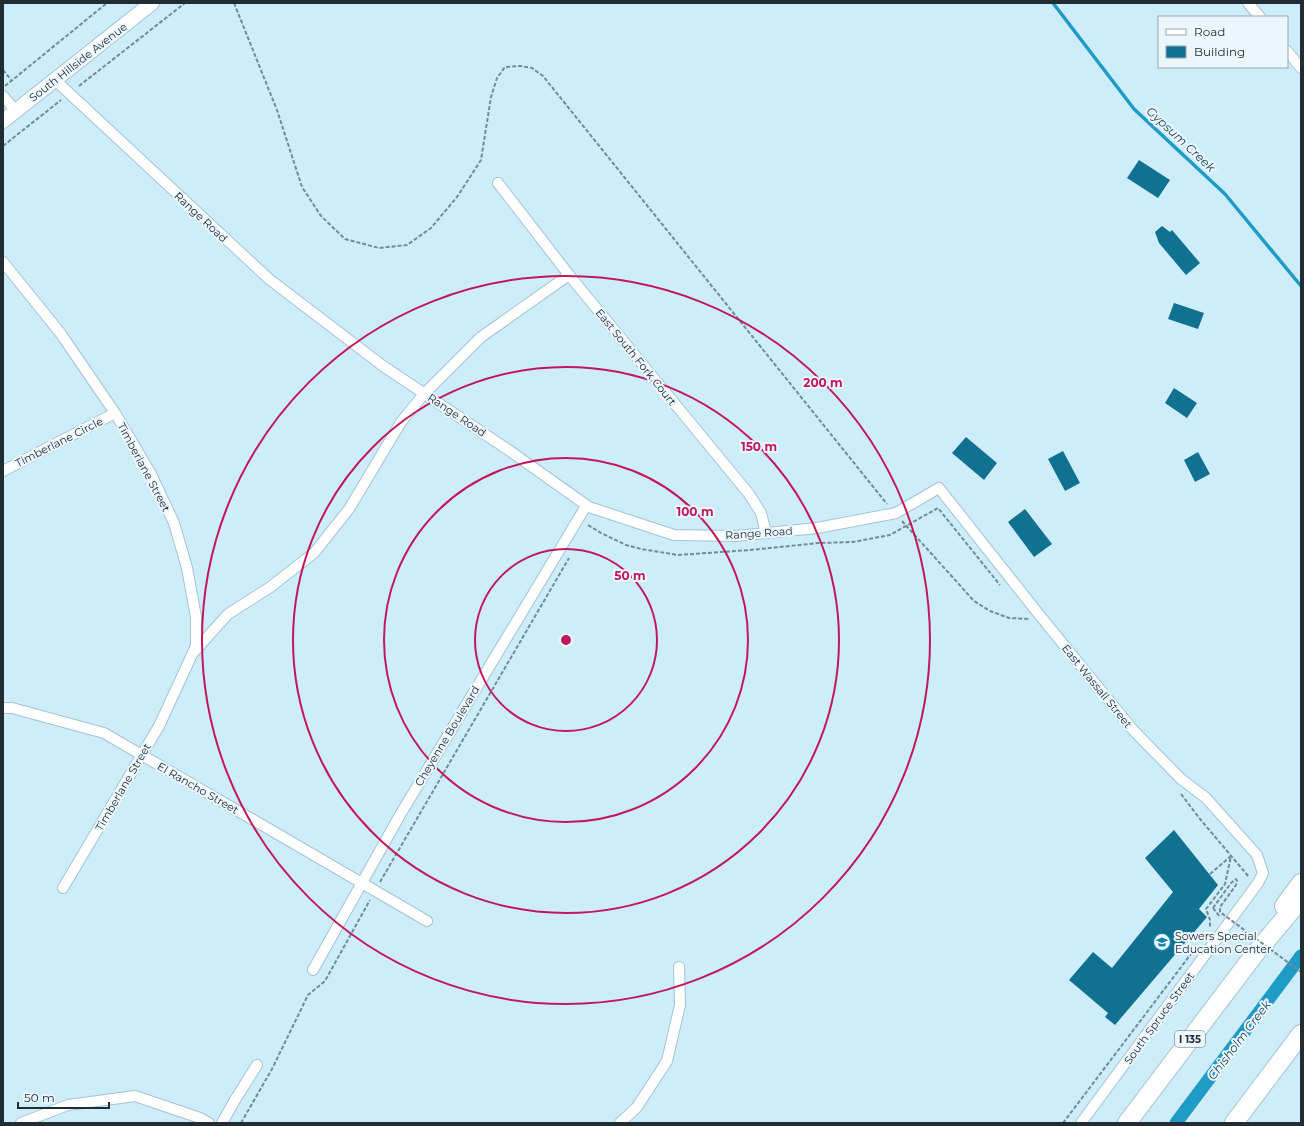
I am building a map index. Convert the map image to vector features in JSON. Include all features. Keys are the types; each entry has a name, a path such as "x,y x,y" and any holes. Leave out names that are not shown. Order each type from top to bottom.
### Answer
{"highway":[{"path":"1254,955 1284,906 1301,883"},
{"name":"I 135","path":"1127,1123 1254,955 1301,899"},
{"path":"1234,1123 1301,1034"}],"main road":[{"name":"South Hillside Avenue","path":"3,121 152,3"}],"street":[{"path":"1248,3 1259,16"},
{"path":"1288,52 1301,68"},
{"name":"Range Road","path":"55,80 269,279 383,366 510,451 586,506 674,535 736,536 817,528 896,513 939,488"},
{"path":"3,96 16,111"},
{"name":"East South Fork Court","path":"498,183 569,275 749,494 761,513 766,533"},
{"name":"Timberlane Street","path":"3,262 61,334 115,413 150,474 174,523 187,568 196,617 196,646 159,726 63,888"},
{"path":"192,654 228,614 268,588 314,553 349,509 401,422 424,394 481,337 569,275"},
{"name":"Timberlane Circle","path":"3,471 115,413"},
{"name":"East Wassall Street","path":"939,488 1035,617 1133,730 1181,779 1206,798 1257,855 1264,873"},
{"name":"Cheyenne Boulevard","path":"313,970 400,815 586,506"},
{"name":"El Rancho Street","path":"3,708 12,708 104,733 427,921"},
{"name":"South Spruce Street","path":"1081,1123 1264,873"},
{"path":"620,1123 637,1107 668,1061 680,1005 679,967"},
{"path":"222,1123 257,1066"},
{"path":"21,1123 68,1105 135,1096 200,1118 209,1123"}],"path":[{"path":"3,88 107,3"},
{"path":"3,146 185,3"},
{"path":"234,3 277,110 302,187 321,216 345,239 379,248 407,245 431,228 457,197 481,160 491,97 497,78 506,67 520,66 532,68 542,76 878,494 974,601 990,611 1008,618 1028,620 1035,617"},
{"path":"3,70 12,81"},
{"path":"585,531 588,524 601,533 626,545 678,555 819,543 853,542 890,534 938,508 1003,589"},
{"path":"241,1123 272,1069 308,995 325,981 375,891 569,557"},
{"path":"1023,614 1028,620"},
{"path":"1028,620 1035,617"},
{"path":"1179,791 1249,878"},
{"path":"1210,874 1231,856"},
{"path":"1206,934 1211,927 1206,910 1224,884 1231,856"},
{"path":"1224,911 1220,917 1213,908 1231,883 1236,880 1236,886 1220,908 1220,912 1301,972"},
{"path":"1063,1123 1192,952"}],"building":[{"path":"1139,160 1170,180 1158,198 1127,178"},
{"path":"1162,226 1170,232 1172,230 1200,263 1186,275 1159,243 1155,232"},
{"path":"1174,303 1204,313 1198,329 1168,319"},
{"path":"1174,388 1197,403 1187,418 1165,403"},
{"path":"966,437 997,463 984,480 952,453"},
{"path":"1063,451 1080,483 1065,491 1048,459"},
{"path":"1198,452 1210,474 1195,482 1184,460"},
{"path":"1025,509 1052,544 1034,557 1008,522"},
{"path":"1174,830 1218,885 1199,909 1207,917 1115,1025 1105,1017 1108,1013 1069,980 1093,952 1112,968 1173,892 1145,858"}],"waterway":[{"name":"Gypsum Creek","path":"1053,3 1134,109 1225,194 1301,286"},
{"name":"Chisholm Creek","path":"1176,1123 1301,956"}],"place":[{"name":"Sowers Special Education Center","path":"1162,942"}]}
